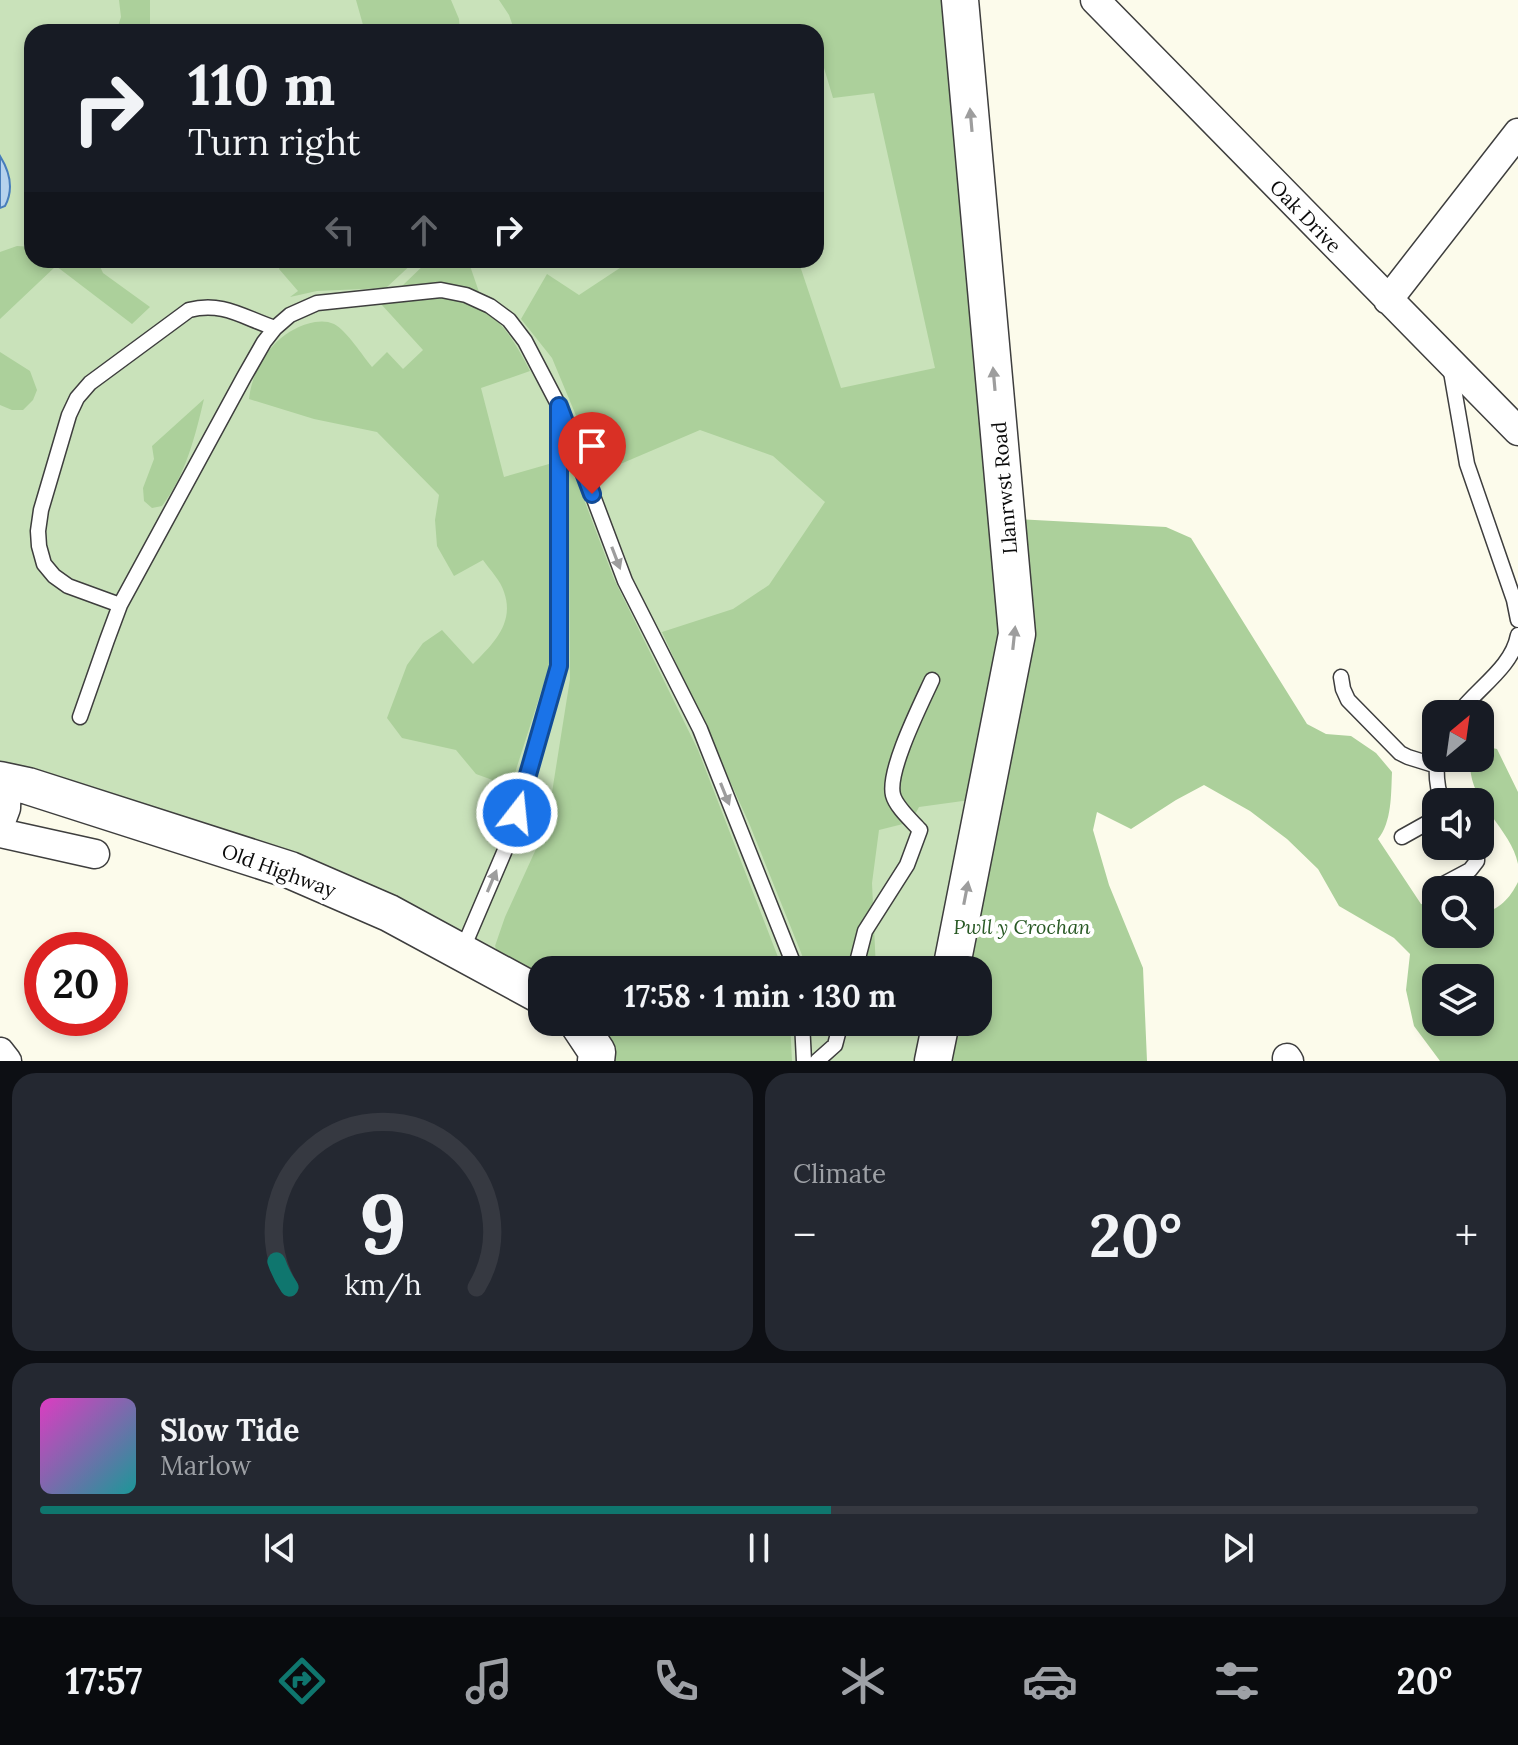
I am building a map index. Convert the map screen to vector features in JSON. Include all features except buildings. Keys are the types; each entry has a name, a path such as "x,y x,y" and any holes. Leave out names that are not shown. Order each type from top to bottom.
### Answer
{"street":[{"name":"Llanrwst Road","path":"954,956 1017,634 960,0"},
{"name":"Oak Drive","path":"1095,0 1518,431"},
{"path":"1388,300 1518,133"},
{"path":"0,824 6,808 4,781"},
{"name":"Old Highway","path":"4,781 290,870 389,913 528,989"},
{"path":"0,833 95,854"},
{"path":"586,1036 597,1052 596,1061"},
{"path":"933,1061 938,1036"},
{"path":"0,1052 7,1061"}],"lane":[{"path":"80,717 120,605 244,377 275,328 290,315 317,303 418,291 441,290 466,295 490,306 509,320 525,341 559,406 625,581 700,729 790,956"},
{"path":"120,605 68,586 54,576 44,564 39,546 41,510 69,415 77,398 90,383 189,310 223,308 275,328"},
{"path":"1450,362 1467,464 1514,600 1518,620"},
{"path":"461,953 508,843 559,666 559,406"},
{"path":"1471,700 1507,662 1518,635"},
{"path":"1341,677 1348,700 1400,753 1422,759"},
{"path":"859,956 865,931 907,865 920,830 893,798 892,785 901,750 932,680"},
{"path":"1402,837 1422,826"},
{"path":"1459,876 1470,870 1477,860"},
{"path":"803,1036 804,1061"},
{"path":"817,1061 835,1045 837,1036"}],"green space":[{"path":"0,0 960,0 1017,634 954,956 528,956 528,964 429,923 0,770"},
{"path":"119,0 150,0 150,24 119,24"},
{"path":"356,0 451,0 459,24 363,24"},
{"path":"499,0 946,0 1007,642 970,800 919,807 911,822 879,830 872,883 875,956 802,956 749,823 662,632 733,609 769,585 825,502 773,456 700,430 618,465 597,466 552,358 521,319 547,274 579,295 620,268 801,268 841,388 935,368 874,93 833,98 824,68 824,24 512,24"},
{"path":"24,246 24,268 54,268 0,319 0,252"},
{"path":"59,268 101,268 103,273 150,307 132,324"},
{"path":"407,268 386,288 317,291 290,297 298,291 279,269"},
{"path":"421,268 471,268 479,292 450,286 402,286"},
{"path":"442,296 474,305 496,320 514,342 530,371 481,388 504,477 549,464 549,667 514,776 498,782 476,774 456,750 402,738 387,718 407,665 423,643 442,630 473,664 494,641 507,614 507,603 498,580 483,560 454,576 437,546 435,520 439,495 377,432 314,419 249,399 256,373 270,350 290,332 315,322 329,322 339,327 372,367 387,352 403,369 423,350 381,304 410,297"},
{"path":"0,352 30,371 37,390 33,400 23,410 0,405"},
{"path":"204,399 193,441 177,481 162,506 152,508 144,501 143,488 154,459 152,446"},
{"path":"568,457 614,579 698,750 778,956 528,956 528,979 502,964 495,946 536,849 550,805 570,679"},
{"name":"Pwll y Crochan","path":"1015,519 1166,527 1191,538 1307,724 1326,734 1351,736 1376,753 1392,772 1388,816 1378,839 1422,904 1422,948 1494,948 1494,909 1503,903 1518,882 1518,1061 1440,1061 1414,1026 1406,990 1410,954 1394,938 1339,906 1318,869 1287,839 1250,811 1204,785 1131,829 1097,812 1093,830 1109,885 1143,968 1147,1061 933,1061 938,1036 992,1036 992,956 953,956"},
{"path":"1494,748 1497,749 1518,792 1518,864 1514,851 1494,819 1494,788 1475,788 1471,773 1494,772"},
{"path":"584,1036 938,1036 933,1061 596,1061"},
{"path":"606,1036 791,1036 792,1061 610,1061"}],"water":[{"path":"0,156 10,187 8,200 0,208"}],"route":[{"path":"517,813 559,666 559,406 592,494"}]}
